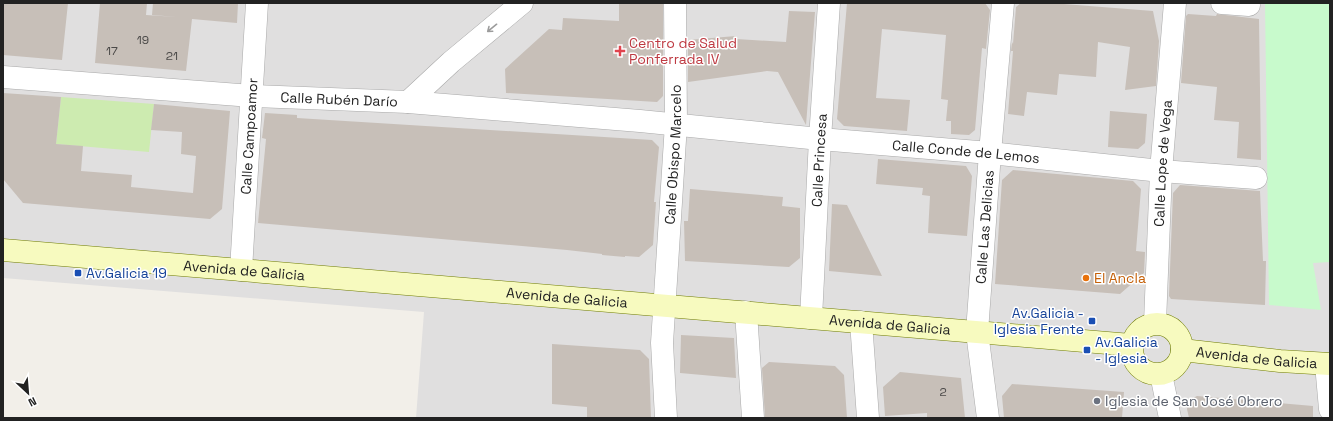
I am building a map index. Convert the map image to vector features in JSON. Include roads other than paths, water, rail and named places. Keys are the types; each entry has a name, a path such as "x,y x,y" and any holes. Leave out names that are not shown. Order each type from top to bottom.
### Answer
{"main road":[{"name":"Avenida de Galicia","path":"3,250 1131,345"},
{"path":"1155,323 1164,324 1170,327 1177,333 1182,342 1181,357 1177,364 1172,370 1161,374 1149,373 1141,369 1134,361 1131,353 1131,345 1136,333 1144,326 1155,323"},
{"name":"Avenida de Galicia","path":"1182,350 1229,356 1328,364"}],"street":[{"name":"Calle Campoamor","path":"241,270 257,3"},
{"path":"408,102 451,62 522,3"},
{"name":"Calle Obispo Marcelo","path":"666,418 662,343 666,306 676,124 675,3"},
{"name":"Calle Princesa","path":"811,318 820,139 829,3"},
{"name":"Calle Las Delicias","path":"988,418 977,332 1003,3"},
{"name":"Calle Lope de Vega","path":"1155,323 1161,171 1175,3"},
{"path":"1222,3 1249,5"},
{"name":"Calle Rubén Darío","path":"3,77 252,96 408,102 676,124"},
{"name":"Calle Conde de Lemos","path":"676,124 820,139 990,153 1161,171 1256,178"},
{"path":"746,312 753,418"},
{"path":"861,322 868,418"},
{"path":"1328,364 1330,409"},
{"path":"1161,374 1170,418"}],"place":[{"name":"Centro de Salud Ponferrada IV","path":"620,51"},
{"name":"Av.Galicia 19","path":"78,273"},
{"name":"El Ancla","path":"1086,278"},
{"name":"Av.Galicia - Iglesia Frente","path":"1092,321"},
{"name":"Av.Galicia - Iglesia","path":"1087,350"},
{"name":"Iglesia de San José Obrero","path":"1097,401"}]}
